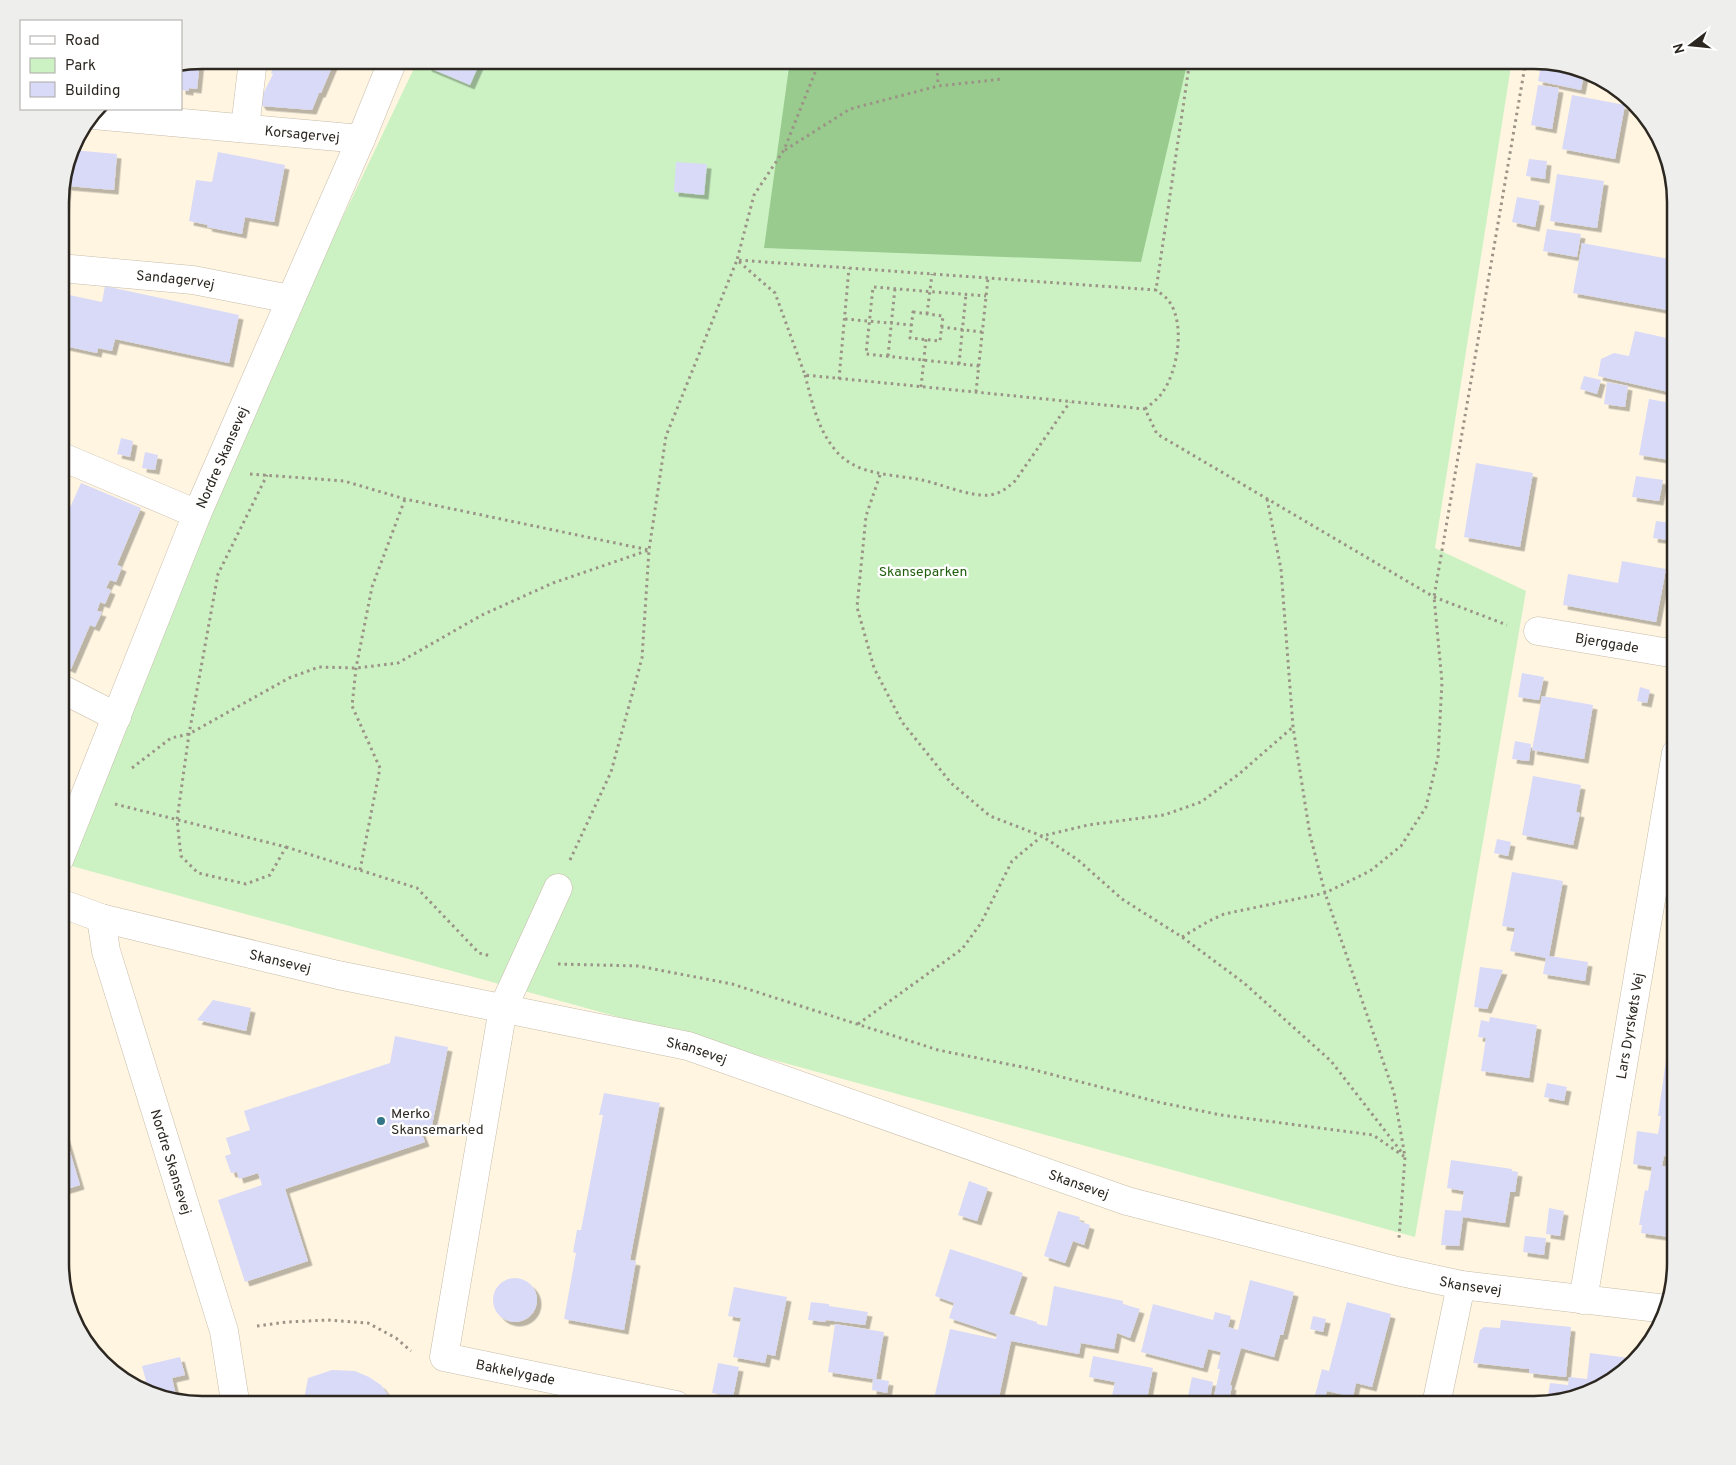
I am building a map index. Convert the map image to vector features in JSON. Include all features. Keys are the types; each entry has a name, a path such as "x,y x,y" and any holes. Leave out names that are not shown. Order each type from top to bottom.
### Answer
{"street":[{"path":"245,128 252,69"},
{"name":"Nordre Skansevej","path":"69,836 197,514 361,139 389,69"},
{"name":"Korsagervej","path":"101,116 361,139"},
{"name":"Sandagervej","path":"69,269 192,280 290,299"},
{"path":"69,460 197,514"},
{"name":"Bjerggade","path":"1538,632 1667,653"},
{"path":"69,693 117,717"},
{"name":"Lars Dyrskøts Vej","path":"1583,1300 1667,806"},
{"path":"444,1357 503,1008 558,888"},
{"name":"Skansevej","path":"69,906 101,918 338,975 688,1046 1126,1201 1397,1271 1461,1285 1659,1308"},
{"name":"Nordre Skansevej","path":"101,918 106,951 224,1332 233,1396"},
{"path":"1438,1396 1461,1285"},
{"name":"Bakkelygade","path":"444,1357 632,1396"}],"path":[{"path":"558,888 611,772 642,658 649,550 666,436 737,260 754,195 784,150 816,69"},
{"path":"937,69 938,86"},
{"path":"1156,290 1189,69"},
{"path":"1182,937 1224,914 1326,893 1370,871 1401,846 1426,807 1438,757 1442,682 1434,597 1524,69"},
{"path":"784,150 850,109 938,86 1003,79"},
{"path":"737,260 1156,290 1168,300 1176,314 1179,348 1172,376 1162,394 1145,410 805,375"},
{"path":"737,260 775,293 824,434 838,453 854,466 880,475 922,480 958,491 988,495 1004,490 1015,481 1070,402"},
{"path":"839,379 849,268"},
{"path":"927,314 932,274"},
{"path":"976,392 988,278"},
{"path":"979,366 866,354 869,321 873,287 986,296"},
{"path":"888,356 895,288"},
{"path":"959,364 966,294"},
{"path":"913,312 927,314 943,316 940,340 910,338 913,312"},
{"path":"844,319 912,325"},
{"path":"941,328 982,332"},
{"path":"921,387 926,339"},
{"path":"1145,410 1157,434 1434,597 1503,625"},
{"path":"216,470 344,481 405,499 649,550"},
{"path":"267,475 218,574 189,734 177,820 181,856 198,873 246,884 270,875 286,846"},
{"path":"880,475 866,516 858,607 874,668 902,722 951,783 990,816 1042,836 1078,860 1122,899 1182,937 1244,983 1331,1061 1405,1157"},
{"path":"1267,498 1281,569 1293,727 1310,835 1326,893 1394,1093 1405,1157 1397,1271"},
{"path":"360,870 380,768 352,706 356,668 372,587 405,499"},
{"path":"128,774 132,767 171,738 189,734 290,678 319,667 356,668 398,663 482,616 553,583 649,550"},
{"path":"857,1024 962,949 982,923 1012,862 1042,836 1088,824 1164,815 1201,802 1239,774 1293,727"},
{"path":"116,796 112,803 286,846 418,888 479,953 524,964 638,966 732,984 938,1050 1027,1068 1158,1102 1221,1115 1373,1135 1405,1157"},
{"path":"224,1332 287,1322 328,1320 368,1324 396,1338 424,1362 444,1357"}],"green space":[{"name":"Skanseparken","path":"414,69 1511,69 1435,548 1526,591 1415,1237 69,865 255,401"},
{"path":"789,69 1186,69 1141,262 764,248"}],"building":[{"path":"199,69 197,89 189,88 189,91 182,90 182,70"},
{"path":"273,69 331,69 312,110 262,106 259,102 273,74 271,73"},
{"path":"432,69 477,69 470,85"},
{"path":"1540,69 1560,71 1583,78 1581,90 1538,81"},
{"path":"1538,85 1559,88 1552,129 1531,125"},
{"path":"1572,95 1625,105 1615,159 1562,149"},
{"path":"79,151 117,154 114,190 70,186 73,167"},
{"path":"218,152 285,165 274,222 245,217 242,234 207,227 208,225 189,221 196,180 212,182"},
{"path":"1529,159 1547,161 1545,179 1526,176"},
{"path":"676,162 707,164 704,195 674,192"},
{"path":"1557,174 1604,181 1597,228 1550,221"},
{"path":"1517,197 1540,201 1535,227 1512,222"},
{"path":"1547,229 1581,234 1577,257 1543,251"},
{"path":"1582,243 1667,259 1667,310 1573,293"},
{"path":"105,286 239,315 229,363 115,339 112,351 98,348 97,353 69,347 69,295 102,302"},
{"path":"1635,331 1667,338 1667,392 1598,376 1601,359 1614,353 1629,356"},
{"path":"1584,376 1601,380 1597,394 1580,389"},
{"path":"1607,382 1628,386 1625,407 1604,404"},
{"path":"1649,399 1667,402 1667,460 1639,455"},
{"path":"121,438 133,441 130,457 117,454"},
{"path":"145,452 158,455 155,470 142,468"},
{"path":"1476,463 1533,473 1520,547 1464,537"},
{"path":"1636,476 1663,480 1659,501 1632,497"},
{"path":"81,483 141,508 117,565 122,567 116,582 110,580 106,588 111,590 105,604 100,602 97,611 102,612 95,627 90,625 71,669 69,668 69,510"},
{"path":"1656,521 1667,522 1667,540 1653,538"},
{"path":"1622,561 1666,569 1656,622 1563,605 1568,574 1618,583"},
{"path":"1522,673 1544,677 1539,700 1518,697"},
{"path":"1640,687 1650,690 1647,703 1637,701"},
{"path":"1542,696 1593,705 1584,759 1532,750"},
{"path":"1515,741 1531,744 1529,761 1512,759"},
{"path":"1533,776 1581,785 1576,812 1580,813 1573,845 1522,835"},
{"path":"1497,839 1511,842 1508,856 1494,853"},
{"path":"1512,872 1563,881 1549,956 1588,962 1585,981 1543,974 1546,958 1510,951 1515,928 1502,926"},
{"path":"1480,967 1503,970 1487,1009 1474,1007"},
{"path":"213,1000 251,1008 246,1031 197,1020"},
{"path":"1490,1017 1537,1025 1529,1078 1481,1071 1486,1038 1478,1037 1481,1020 1489,1022"},
{"path":"395,1036 448,1047 432,1125 420,1129 425,1142 285,1189 308,1261 245,1282 218,1200 262,1185 258,1173 239,1179 237,1172 231,1173 225,1156 231,1154 226,1138 250,1130 244,1111 390,1063"},
{"path":"1667,1054 1667,1156 1664,1156 1662,1166 1667,1167 1667,1237 1641,1233 1642,1225 1639,1225 1645,1190 1648,1191 1652,1167 1633,1164 1637,1131 1658,1134 1661,1116 1658,1116"},
{"path":"1547,1083 1567,1087 1564,1101 1544,1097"},
{"path":"604,1093 660,1103 630,1260 636,1261 624,1330 564,1319 576,1253 573,1252 577,1230 581,1230 603,1115 599,1115"},
{"path":"69,1148 80,1185 69,1188"},
{"path":"1451,1160 1512,1169 1512,1171 1518,1172 1515,1192 1510,1192 1505,1223 1463,1217 1459,1246 1441,1245 1445,1210 1461,1211 1464,1191 1447,1188"},
{"path":"969,1181 988,1188 977,1221 958,1215"},
{"path":"1549,1208 1564,1211 1560,1236 1546,1234"},
{"path":"1058,1211 1080,1217 1079,1221 1090,1225 1084,1245 1073,1241 1065,1263 1044,1256"},
{"path":"1525,1236 1546,1238 1544,1255 1523,1252"},
{"path":"950,1249 1023,1273 1009,1314 1037,1322 1037,1324 1047,1326 1054,1286 1123,1301 1123,1304 1140,1309 1130,1338 1117,1333 1114,1349 1081,1343 1079,1354 1011,1341 999,1396 935,1396 950,1329 996,1339 997,1334 949,1318 954,1303 935,1296"},
{"path":"515,1278 527,1282 533,1288 537,1300 533,1312 527,1318 515,1322 503,1318 497,1312 493,1300 497,1288 503,1282"},
{"path":"1250,1280 1294,1292 1283,1335 1280,1335 1274,1357 1241,1348 1230,1385 1232,1386 1230,1396 1214,1396 1220,1369 1217,1369 1221,1352 1208,1349 1203,1368 1141,1352 1153,1304 1213,1320 1215,1312 1231,1316 1228,1327 1238,1330"},
{"path":"734,1287 787,1297 775,1356 767,1354 765,1363 733,1357 741,1318 728,1316"},
{"path":"811,1302 868,1312 865,1325 826,1320 825,1322 808,1320"},
{"path":"1347,1302 1391,1314 1372,1387 1356,1383 1353,1396 1327,1391 1326,1396 1315,1396 1322,1369 1329,1371"},
{"path":"1313,1316 1326,1319 1323,1332 1310,1329"},
{"path":"1501,1320 1571,1327 1566,1377 1529,1373 1529,1369 1473,1363 1480,1330 1484,1327 1500,1328"},
{"path":"835,1324 884,1332 876,1379 889,1381 887,1393 872,1390 873,1379 828,1372"},
{"path":"1590,1353 1627,1358 1615,1369 1593,1383 1569,1392 1548,1395 1550,1383 1568,1385 1569,1377 1587,1379"},
{"path":"1093,1356 1153,1368 1148,1396 1112,1396 1115,1382 1089,1377"},
{"path":"180,1357 185,1375 172,1378 176,1394 142,1382 146,1381 142,1366"},
{"path":"718,1363 739,1367 733,1396 712,1393"},
{"path":"332,1370 355,1371 381,1385 389,1396 305,1396 308,1378"},
{"path":"1192,1377 1213,1382 1211,1396 1188,1396"}],"place":[{"name":"Merko Skansemarked","path":"381,1121"}]}
